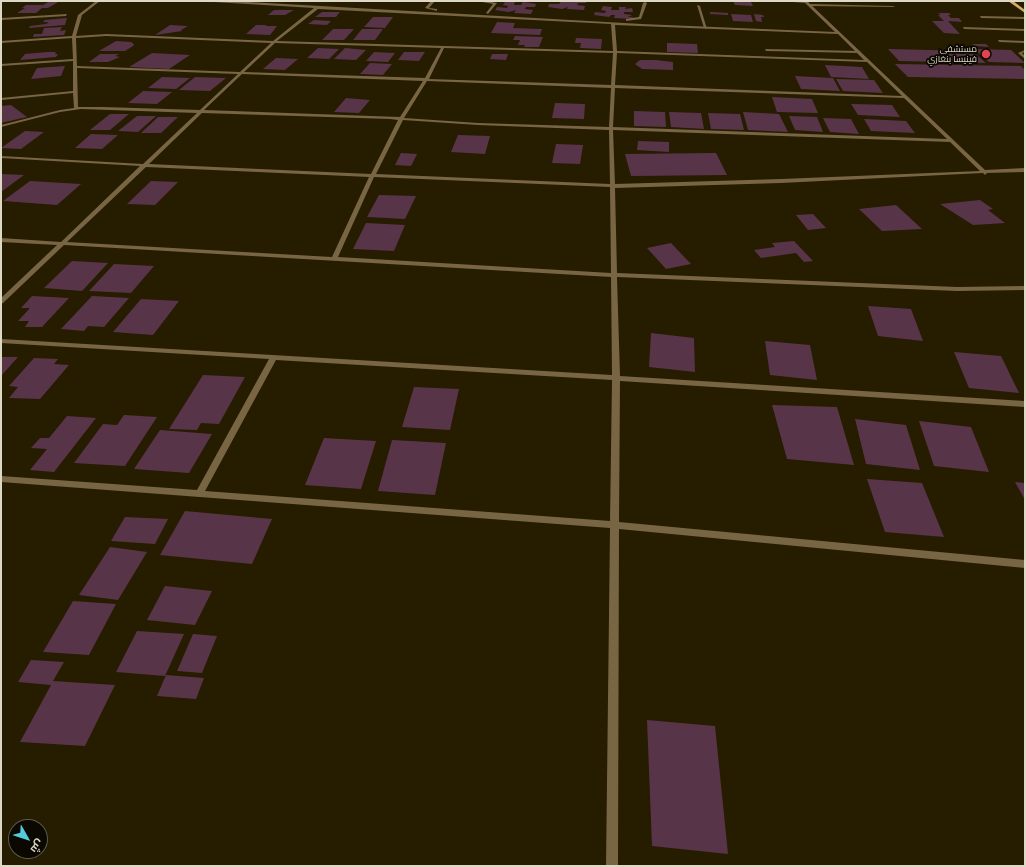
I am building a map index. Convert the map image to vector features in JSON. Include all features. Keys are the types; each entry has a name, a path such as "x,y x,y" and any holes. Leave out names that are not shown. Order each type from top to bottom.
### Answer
{"main road":[{"path":"1010,1 1025,12"}],"street":[{"path":"76,109 74,36 80,15 98,1"},
{"path":"199,1 229,1 706,28 838,33"},
{"path":"433,1 427,8 488,13 633,20 640,17 645,3"},
{"path":"479,1 495,3 488,13"},
{"path":"782,1 893,7"},
{"path":"807,3 986,173"},
{"path":"698,6 706,28"},
{"path":"1,302 63,244 143,165 274,42 318,7"},
{"path":"1,19 66,15"},
{"path":"981,17 1025,18"},
{"path":"612,866 616,378 611,128 615,52 613,23"},
{"path":"964,28 1025,30"},
{"path":"1,42 106,35 274,42 868,61"},
{"path":"999,41 1025,42"},
{"path":"334,259 372,176 401,119 426,80 443,47"},
{"path":"766,50 859,52"},
{"path":"1025,51 1020,53 1025,58"},
{"path":"1,66 74,60"},
{"path":"75,67 906,97"},
{"path":"1,98 75,92"},
{"path":"1,126 55,112 76,109 103,108 401,119 478,124 952,141"},
{"path":"1,157 372,176 613,186 986,173 1025,170"},
{"path":"1,240 614,275 957,289 1025,288"},
{"path":"1,341 1025,404"},
{"path":"199,494 274,357"},
{"path":"1,479 614,525 1025,564"}],"building":[{"path":"50,1 60,1 48,8 42,8 36,13 17,13 25,8 22,8 26,5 43,5"},
{"path":"561,1 587,1 586,3 578,3 577,5 585,6 584,10 567,9 568,7 562,9 548,7 549,4 559,4"},
{"path":"733,1 751,2 753,6 735,5"},
{"path":"505,2 515,2 514,5 521,5 523,2 536,4 535,7 526,7 525,9 533,10 531,14 514,13 516,10 509,12 495,10 497,7 507,8 508,6 503,5"},
{"path":"603,6 612,7 611,10 619,10 619,7 626,7 625,9 632,8 633,12 624,12 624,14 632,15 628,17 633,17 632,19 614,18 615,15 611,15 609,17 594,15 595,12 605,13 606,11 601,10"},
{"path":"274,10 294,10 285,15 268,15"},
{"path":"322,12 340,12 336,17 315,17"},
{"path":"710,12 728,13 728,15 710,14"},
{"path":"938,13 949,13 951,15 948,15 951,18 959,18 962,22 948,21 960,34 944,33 932,21 944,21"},
{"path":"731,14 751,15 753,22 733,21"},
{"path":"754,14 763,15 764,17 761,17 762,22 756,21"},
{"path":"373,17 393,17 385,28 364,27"},
{"path":"67,18 65,25 29,28 30,26 46,24 49,22 43,22 45,20"},
{"path":"314,20 331,21 327,25 308,24"},
{"path":"497,22 515,23 513,28 542,29 540,35 491,33"},
{"path":"170,25 188,26 181,30 182,31 155,35"},
{"path":"256,25 277,26 270,35 246,34"},
{"path":"62,27 60,31 66,30 64,35 33,37 34,34 42,34 44,28"},
{"path":"333,29 354,29 344,40 322,40"},
{"path":"362,29 383,29 375,40 353,40"},
{"path":"515,36 543,37 539,47 524,47 525,45 518,45 520,40 513,40"},
{"path":"576,38 602,39 601,49 580,48 581,43 575,43"},
{"path":"116,41 131,42 134,44 125,51 99,51"},
{"path":"667,43 697,44 698,53 667,52"},
{"path":"972,44 986,44 989,47 975,46"},
{"path":"318,48 339,49 329,59 307,58"},
{"path":"345,48 366,50 356,60 334,59"},
{"path":"888,49 972,51 986,63 899,61"},
{"path":"974,49 1011,50 1025,63 989,62"},
{"path":"56,52 55,54 58,54 56,57 20,60 25,54"},
{"path":"374,52 395,53 388,62 366,61"},
{"path":"404,52 425,52 419,61 398,60"},
{"path":"152,53 190,55 169,69 129,67"},
{"path":"100,54 119,54 115,56 120,57 108,62 89,62"},
{"path":"492,54 508,54 506,60 490,59"},
{"path":"276,58 298,59 285,70 263,69"},
{"path":"640,60 673,62 673,70 642,69 635,64"},
{"path":"370,63 392,64 383,75 360,74"},
{"path":"895,64 1021,66 1025,70 1025,79 908,77"},
{"path":"825,65 862,67 869,79 831,77"},
{"path":"65,66 61,76 31,79 37,68"},
{"path":"795,76 833,78 840,91 801,89"},
{"path":"162,77 190,78 176,89 148,88"},
{"path":"195,77 226,78 210,91 179,90"},
{"path":"836,79 874,80 883,93 843,91"},
{"path":"143,91 172,92 157,104 128,103"},
{"path":"772,97 812,99 818,113 777,112"},
{"path":"346,98 370,100 359,113 334,112"},
{"path":"555,103 585,104 584,119 552,118"},
{"path":"851,104 892,105 900,117 858,115"},
{"path":"11,105 27,117 1,123 1,106"},
{"path":"634,111 665,112 666,127 634,126"},
{"path":"669,112 701,113 704,129 671,127"},
{"path":"743,112 779,114 788,132 748,130"},
{"path":"708,113 740,114 744,130 711,129"},
{"path":"110,114 129,114 110,130 90,130"},
{"path":"137,116 156,116 138,132 118,131"},
{"path":"789,116 817,117 823,132 795,130"},
{"path":"158,117 178,117 161,133 141,133"},
{"path":"823,118 851,119 859,134 830,132"},
{"path":"864,119 906,121 915,133 871,131"},
{"path":"25,131 44,132 21,149 1,148"},
{"path":"91,134 118,135 102,149 75,148"},
{"path":"458,135 490,136 485,154 451,152"},
{"path":"638,141 669,142 669,152 637,150"},
{"path":"556,144 583,145 580,164 552,163"},
{"path":"401,153 417,154 411,166 395,165"},
{"path":"716,153 727,175 631,176 625,154"},
{"path":"1,174 24,175 1,192"},
{"path":"30,181 81,184 57,205 3,201"},
{"path":"151,181 178,182 155,205 127,204"},
{"path":"379,195 416,196 405,219 367,217"},
{"path":"980,200 993,209 988,210 1005,223 973,225 940,204"},
{"path":"896,205 922,229 882,231 859,209"},
{"path":"813,214 826,228 808,230 796,215"},
{"path":"366,223 405,225 394,251 353,249"},
{"path":"794,241 813,261 804,262 796,253 761,258 754,250 775,247 772,243"},
{"path":"671,243 691,264 666,269 647,248"},
{"path":"72,261 108,263 82,291 44,288"},
{"path":"114,264 154,266 131,293 89,291"},
{"path":"32,296 69,298 42,327 25,327 29,321 18,321 30,308 21,308"},
{"path":"92,296 129,298 104,327 88,326 84,331 61,329"},
{"path":"141,299 179,301 153,335 113,332"},
{"path":"868,306 911,309 923,341 878,336"},
{"path":"651,333 694,338 695,372 649,367"},
{"path":"765,341 810,345 817,380 770,375"},
{"path":"954,352 1001,356 1019,393 969,388"},
{"path":"1,357 18,357 1,376"},
{"path":"34,358 58,359 54,364 69,365 40,399 9,398 18,387 9,386"},
{"path":"203,375 245,377 219,424 201,423 197,430 169,429"},
{"path":"414,387 459,389 450,430 402,427"},
{"path":"772,405 837,407 854,465 787,459"},
{"path":"124,415 157,417 125,466 74,463 103,424 117,425"},
{"path":"67,416 96,418 54,472 30,470 47,449 31,448 40,438 49,438"},
{"path":"855,419 906,425 920,470 866,464"},
{"path":"919,421 971,427 989,472 934,466"},
{"path":"160,430 212,434 189,473 134,469"},
{"path":"324,438 376,441 361,489 305,485"},
{"path":"392,440 446,443 435,495 378,491"},
{"path":"867,479 922,483 944,537 885,532"},
{"path":"1015,482 1025,483 1025,500"},
{"path":"185,511 272,519 252,564 160,555"},
{"path":"125,517 168,519 155,544 111,541"},
{"path":"110,547 147,552 118,600 79,595"},
{"path":"165,586 212,591 195,625 147,620"},
{"path":"73,601 116,604 89,655 43,652"},
{"path":"137,631 184,634 165,676 116,672"},
{"path":"193,634 217,636 202,673 177,671"},
{"path":"31,660 64,662 53,681 115,685 85,746 20,742 51,685 18,682"},
{"path":"166,675 204,678 196,699 157,696"},
{"path":"647,720 715,726 728,854 652,846"}],"place":[{"name":"مستشفى فينيسا بنغازي","path":"986,54"}]}
